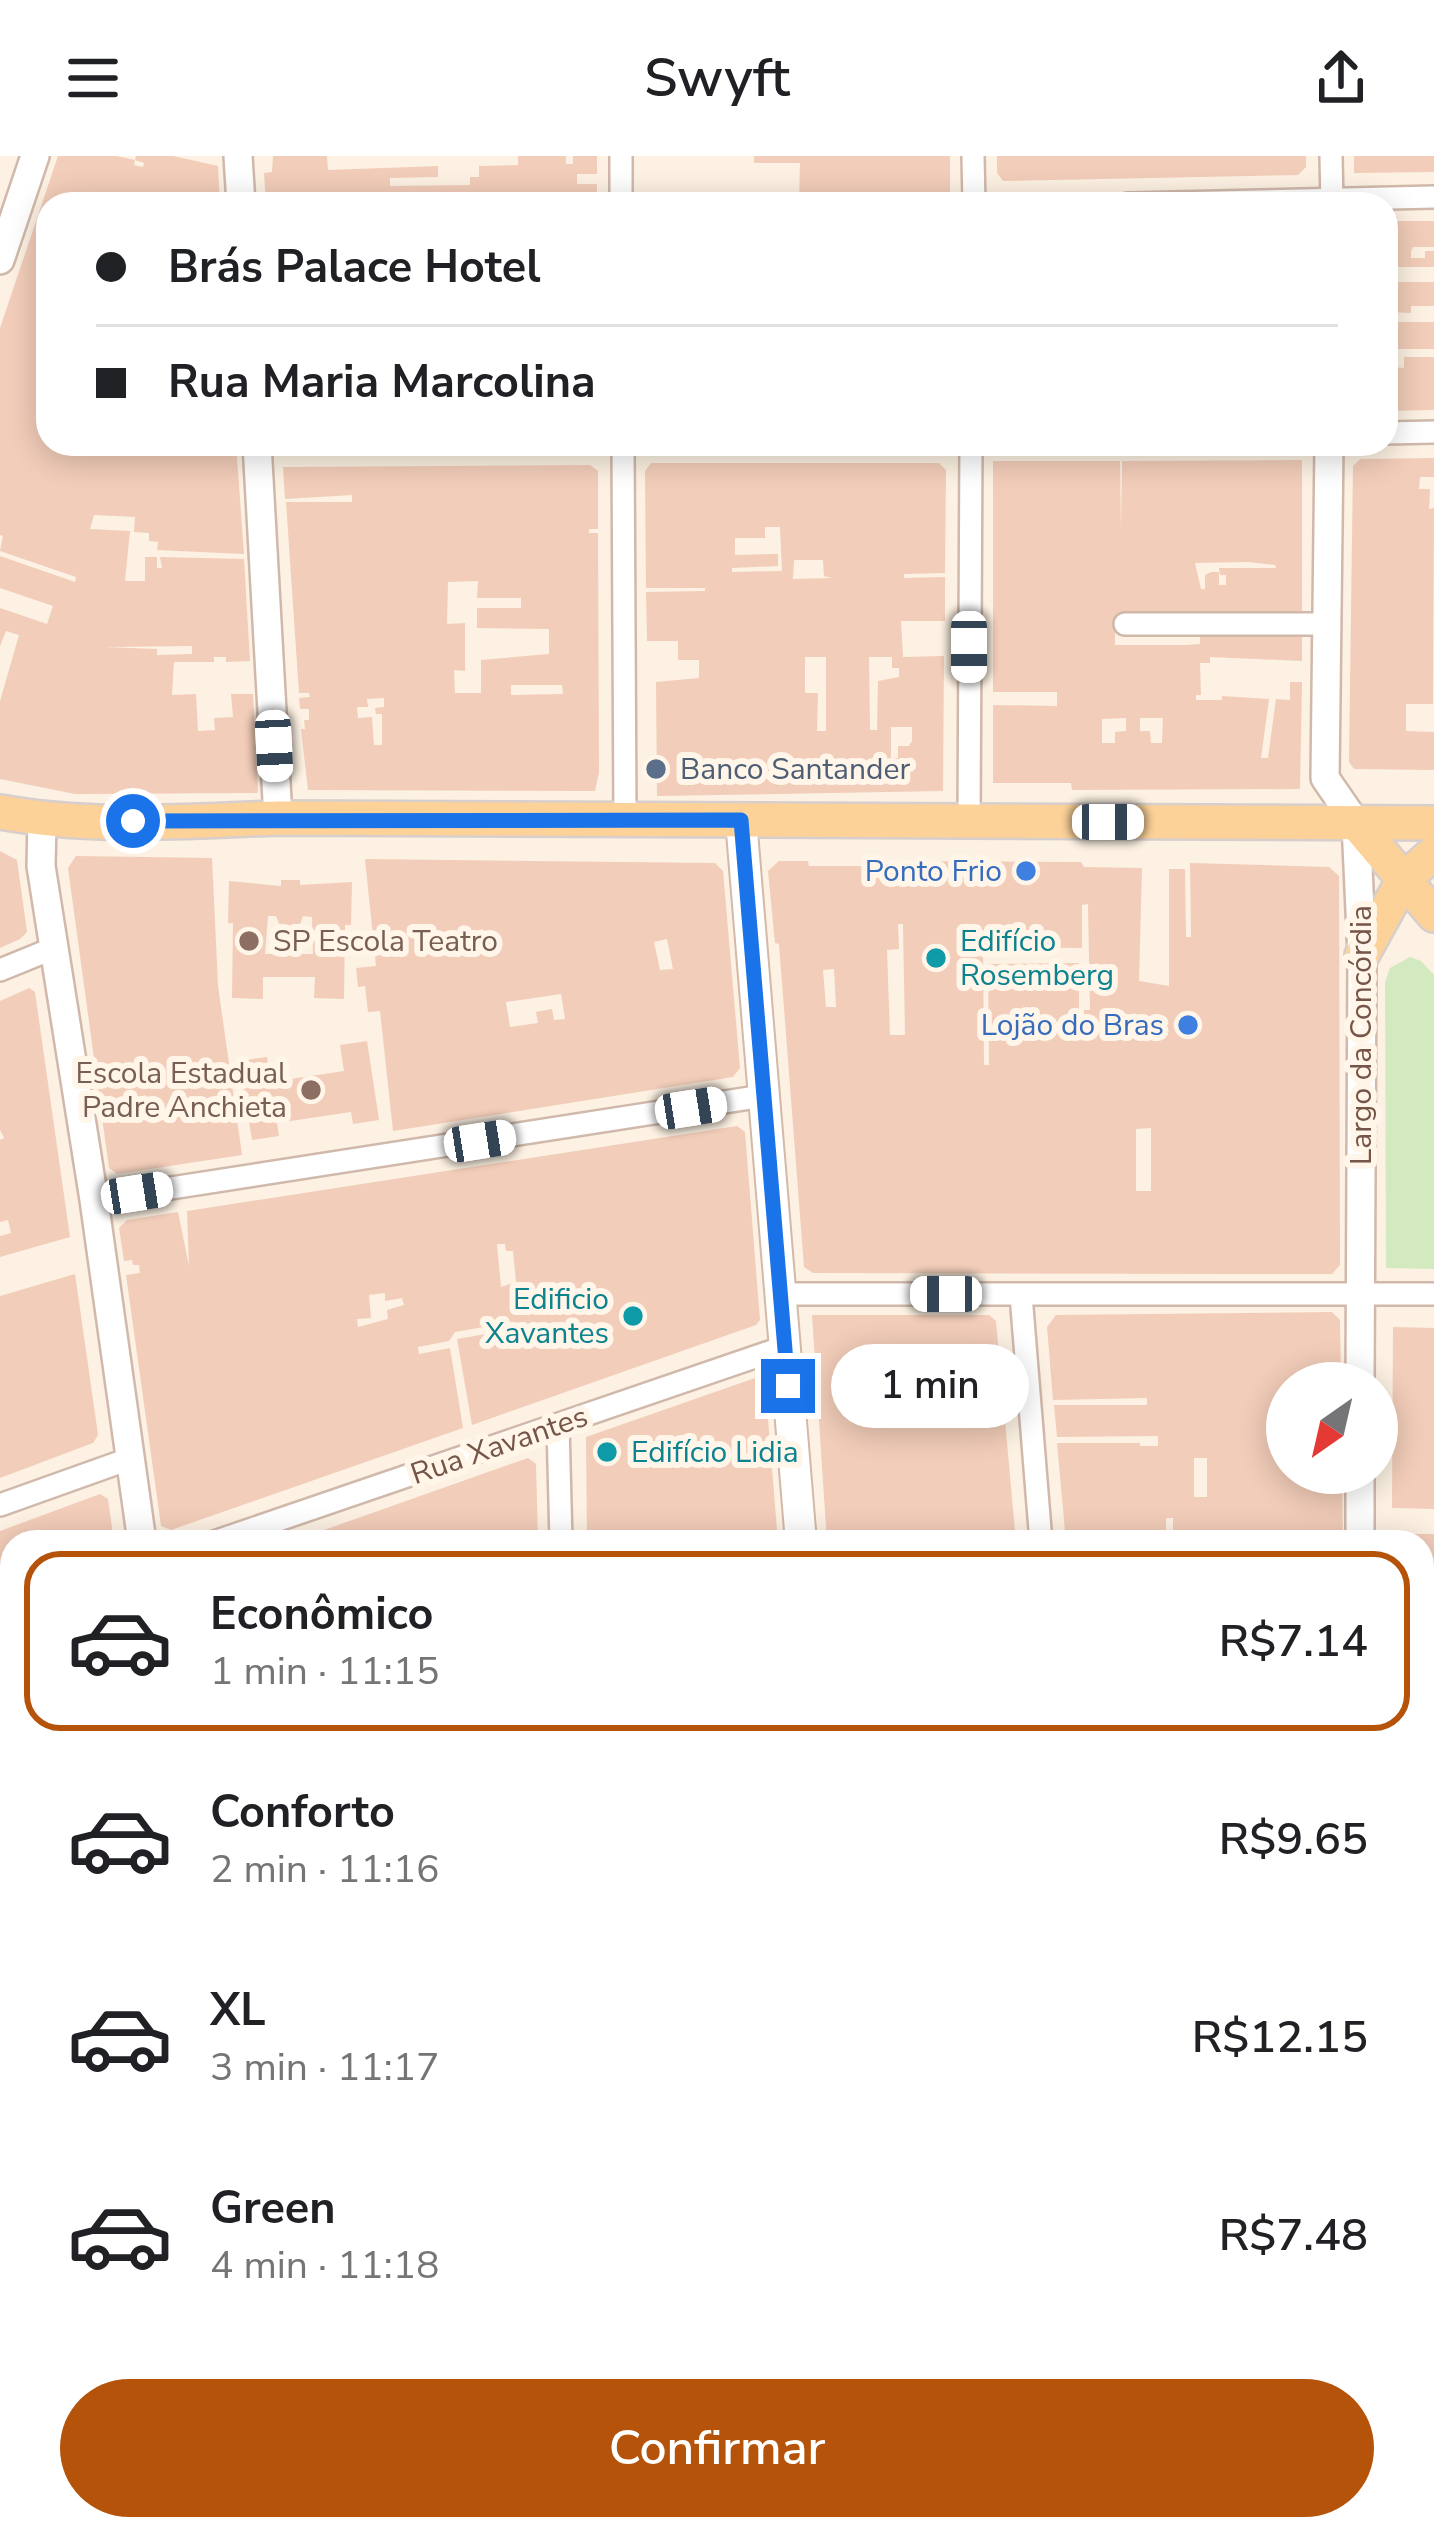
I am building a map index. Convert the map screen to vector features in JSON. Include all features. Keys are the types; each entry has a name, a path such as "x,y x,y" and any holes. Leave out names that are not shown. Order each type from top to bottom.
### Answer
{"main road":[{"path":"0,812 42,820 1434,823"},
{"path":"741,820 800,1530"},
{"name":"Largo da Concórdia","path":"1356,823 1434,915"},
{"path":"1362,955 1404,880 1434,853"}],"street":[{"path":"0,260 35,156"},
{"path":"238,156 240,192"},
{"path":"621,156 621,192"},
{"path":"974,156 974,192"},
{"path":"1331,156 1332,192"},
{"path":"1398,198 1434,197"},
{"path":"1398,433 1434,432"},
{"path":"258,456 278,818"},
{"path":"623,456 625,819"},
{"path":"969,821 970,456"},
{"path":"1330,456 1325,778 1356,823"},
{"path":"1125,624 1327,624"},
{"path":"42,820 41,866 140,1530"},
{"name":"Largo da Concórdia","path":"1356,823 1362,955 1360,1362"},
{"path":"0,970 54,948"},
{"path":"94,1200 763,1096"},
{"path":"780,1294 1434,1294"},
{"path":"1021,1295 1040,1530"},
{"name":"Rua Xavantes","path":"249,1530 784,1347"},
{"path":"558,1425 561,1530"},
{"path":"0,1505 129,1460"},
{"path":"1360,1494 1360,1530"}],"green space":[{"path":"1410,957 1434,975 1434,1269 1386,1268 1385,982 1390,968"}],"building":[{"path":"58,156 135,160 136,156 173,156 218,166 219,192 46,192"},
{"path":"273,156 327,156 328,170 438,166 438,177 390,178 390,186 470,185 470,177 479,177 479,166 518,165 518,156 566,156 566,164 573,164 573,156 597,156 597,174 577,174 577,184 597,184 597,192 265,192 264,173 272,172"},
{"path":"754,156 950,156 950,192 799,192 800,163 754,163"},
{"path":"997,156 1306,156 1306,167 1298,175 1003,181 997,173"},
{"path":"1354,156 1434,156 1434,172 1354,173"},
{"path":"36,221 36,456 237,456 244,554 157,550 158,542 149,541 149,533 134,532 135,517 94,515 90,529 130,531 125,581 145,581 145,557 157,557 157,568 162,568 160,557 244,559 250,661 226,662 226,657 214,657 214,662 174,662 172,695 196,694 198,731 215,730 214,718 233,717 231,694 253,694 258,793 75,794 0,779 0,701 19,635 6,631 0,646 0,608 47,624 53,606 0,588 0,556 75,582 76,577 0,551 0,328","holes":["192,646 192,654 157,655 157,649 104,647"]},
{"path":"1398,221 1434,221 1434,247 1413,247 1411,258 1425,258 1425,251 1434,251 1434,267 1398,267"},
{"path":"1398,282 1434,282 1434,306 1411,306 1411,313 1398,312"},
{"path":"1398,322 1434,322 1434,349 1398,349"},
{"path":"1404,357 1434,357 1434,410 1398,411 1398,367 1404,368"},
{"path":"1434,458 1434,477 1420,477 1419,489 1430,489 1429,509 1434,508 1433,704 1406,704 1406,731 1434,732 1434,770 1354,769 1349,762 1353,466 1360,459"},
{"path":"1302,460 1302,616 1115,631 1115,645 1187,645 1200,644 1200,629 1302,629 1302,661 1210,657 1210,663 1200,663 1201,695 1196,695 1196,700 1222,700 1222,696 1269,699 1261,758 1268,758 1276,699 1290,700 1290,682 1302,682 1300,789 1072,790 1071,783 993,783 993,705 1057,706 1057,692 993,692 993,461 1120,461 1121,531 1122,461","holes":["1248,562 1276,568 1219,568 1220,575 1226,575 1226,585 1219,585 1219,572 1211,572 1205,575 1205,589 1201,589 1195,563","1126,718 1126,731 1115,732 1115,743 1102,743 1102,719","1140,718 1163,718 1162,743 1151,743 1150,731 1140,731"]},
{"path":"651,463 939,463 946,470 945,573 904,574 904,578 945,577 945,621 901,621 903,657 944,656 943,791 657,796 656,682 699,678 699,660 678,660 678,641 647,641 646,592 705,588 646,588 645,471","holes":["765,527 780,527 782,571 732,572 732,568 778,566 778,554 735,555 735,538 765,538","794,560 823,560 824,576 832,578 793,579","805,657 826,657 826,731 817,731 818,693 805,693","869,657 892,657 892,668 899,668 899,677 878,681 877,730 870,730","891,727 912,727 912,741 909,746 898,746 898,758 891,758"]},
{"path":"590,465 598,471 598,529 589,529 589,533 598,533 599,772 595,791 308,790 301,729 305,729 304,720 309,720 309,709 300,709 299,698 310,697 299,693 286,502 352,502 352,495 285,499 283,467","holes":["478,581 477,598 521,598 521,608 477,608 477,628 549,629 549,654 481,660 481,693 455,693 454,670 465,671 465,623 447,624 448,582","511,685 562,685 563,694 511,695","384,698 384,707 375,708 376,714 382,714 382,745 374,745 372,717 358,718 357,707 368,707 367,699"]},
{"path":"0,851 17,860 27,932 0,948"},
{"path":"76,856 212,858 218,986 242,1155 117,1174 109,1168 68,868"},
{"path":"365,859 715,863 723,871 740,1068 733,1077 393,1131 380,1011 368,1012 365,986 358,987 356,968 376,966","holes":["667,939 673,969 660,970 654,942","561,994 565,1019 554,1020 552,1009 536,1012 538,1023 510,1027 506,1002"]},
{"path":"779,861 808,861 809,866 902,866 902,861 1081,862 1084,867 1142,868 1139,981 1169,986 1169,869 1185,869 1186,937 1191,937 1190,863 1329,867 1339,876 1340,1265 1332,1274 813,1273 804,1267 779,944 775,943 768,871","holes":["1088,904 1090,1010 1084,1010 1084,1023 1079,1023 1079,963 988,964 989,1065 984,1065 983,947 1082,948 1082,905","898,924 903,924 905,1035 890,1035 887,950 899,949","834,969 836,1007 826,1007 823,970","1151,1128 1151,1191 1136,1191 1136,1129"]},
{"name":"SP Escola Teatro","path":"281,880 300,880 300,885 352,882 351,925 345,925 344,999 314,998 315,977 263,977 263,999 232,998 229,881 281,886","holes":["268,916 276,916 280,926 299,927 303,916 312,917 313,954 265,954"]},
{"path":"29,988 35,992 70,1237 0,1257 0,1236 11,1233 8,1220 0,1222 0,1140 4,1138 0,1130 0,1001"},
{"path":"367,1041 379,1120 353,1124 351,1112 277,1123 279,1136 252,1140 239,1061 267,1057 271,1082 344,1071 340,1045"},
{"path":"737,1126 745,1132 760,1320 472,1425 457,1339 486,1334 484,1327 455,1332 449,1341 418,1347 419,1354 450,1348 463,1428 171,1530 161,1526 126,1275 140,1273 139,1265 124,1261 119,1228 127,1220 178,1212 189,1266 187,1211","holes":["497,1244 513,1251 516,1282 501,1287","385,1293 385,1301 402,1298 404,1305 387,1310 388,1319 358,1327 357,1319 371,1318 369,1295"]},
{"path":"75,1274 98,1435 93,1443 0,1478 0,1296"},
{"path":"1332,1312 1340,1320 1341,1362 1266,1362 1266,1494 1342,1494 1343,1530 1173,1530 1173,1518 1166,1518 1166,1530 1065,1530 1057,1443 1158,1446 1158,1436 1057,1437 1054,1405 1147,1405 1147,1398 1053,1400 1047,1327 1056,1315","holes":["1194,1458 1207,1458 1207,1497 1194,1497"]},
{"path":"812,1315 989,1315 996,1321 1015,1530 826,1530"},
{"path":"1393,1327 1434,1328 1434,1509 1392,1508 1392,1494 1398,1494 1398,1362 1393,1362"},
{"path":"758,1377 765,1382 777,1530 587,1530 586,1437"},
{"path":"528,1458 536,1464 538,1530 324,1530"},
{"path":"100,1494 108,1499 112,1530 3,1530"}],"place":[{"name":"Banco Santander","path":"656,769"},
{"name":"Ponto Frio","path":"1026,871"},
{"name":"SP Escola Teatro","path":"249,941"},
{"name":"Edifício Rosemberg","path":"936,958"},
{"name":"Lojão do Bras","path":"1188,1025"},
{"name":"Escola Estadual Padre Anchieta","path":"311,1090"},
{"name":"Edificio Xavantes","path":"633,1316"},
{"name":"Edifício Lidia","path":"607,1452"}],"route":[{"path":"133,821 741,820 788,1386"}]}
